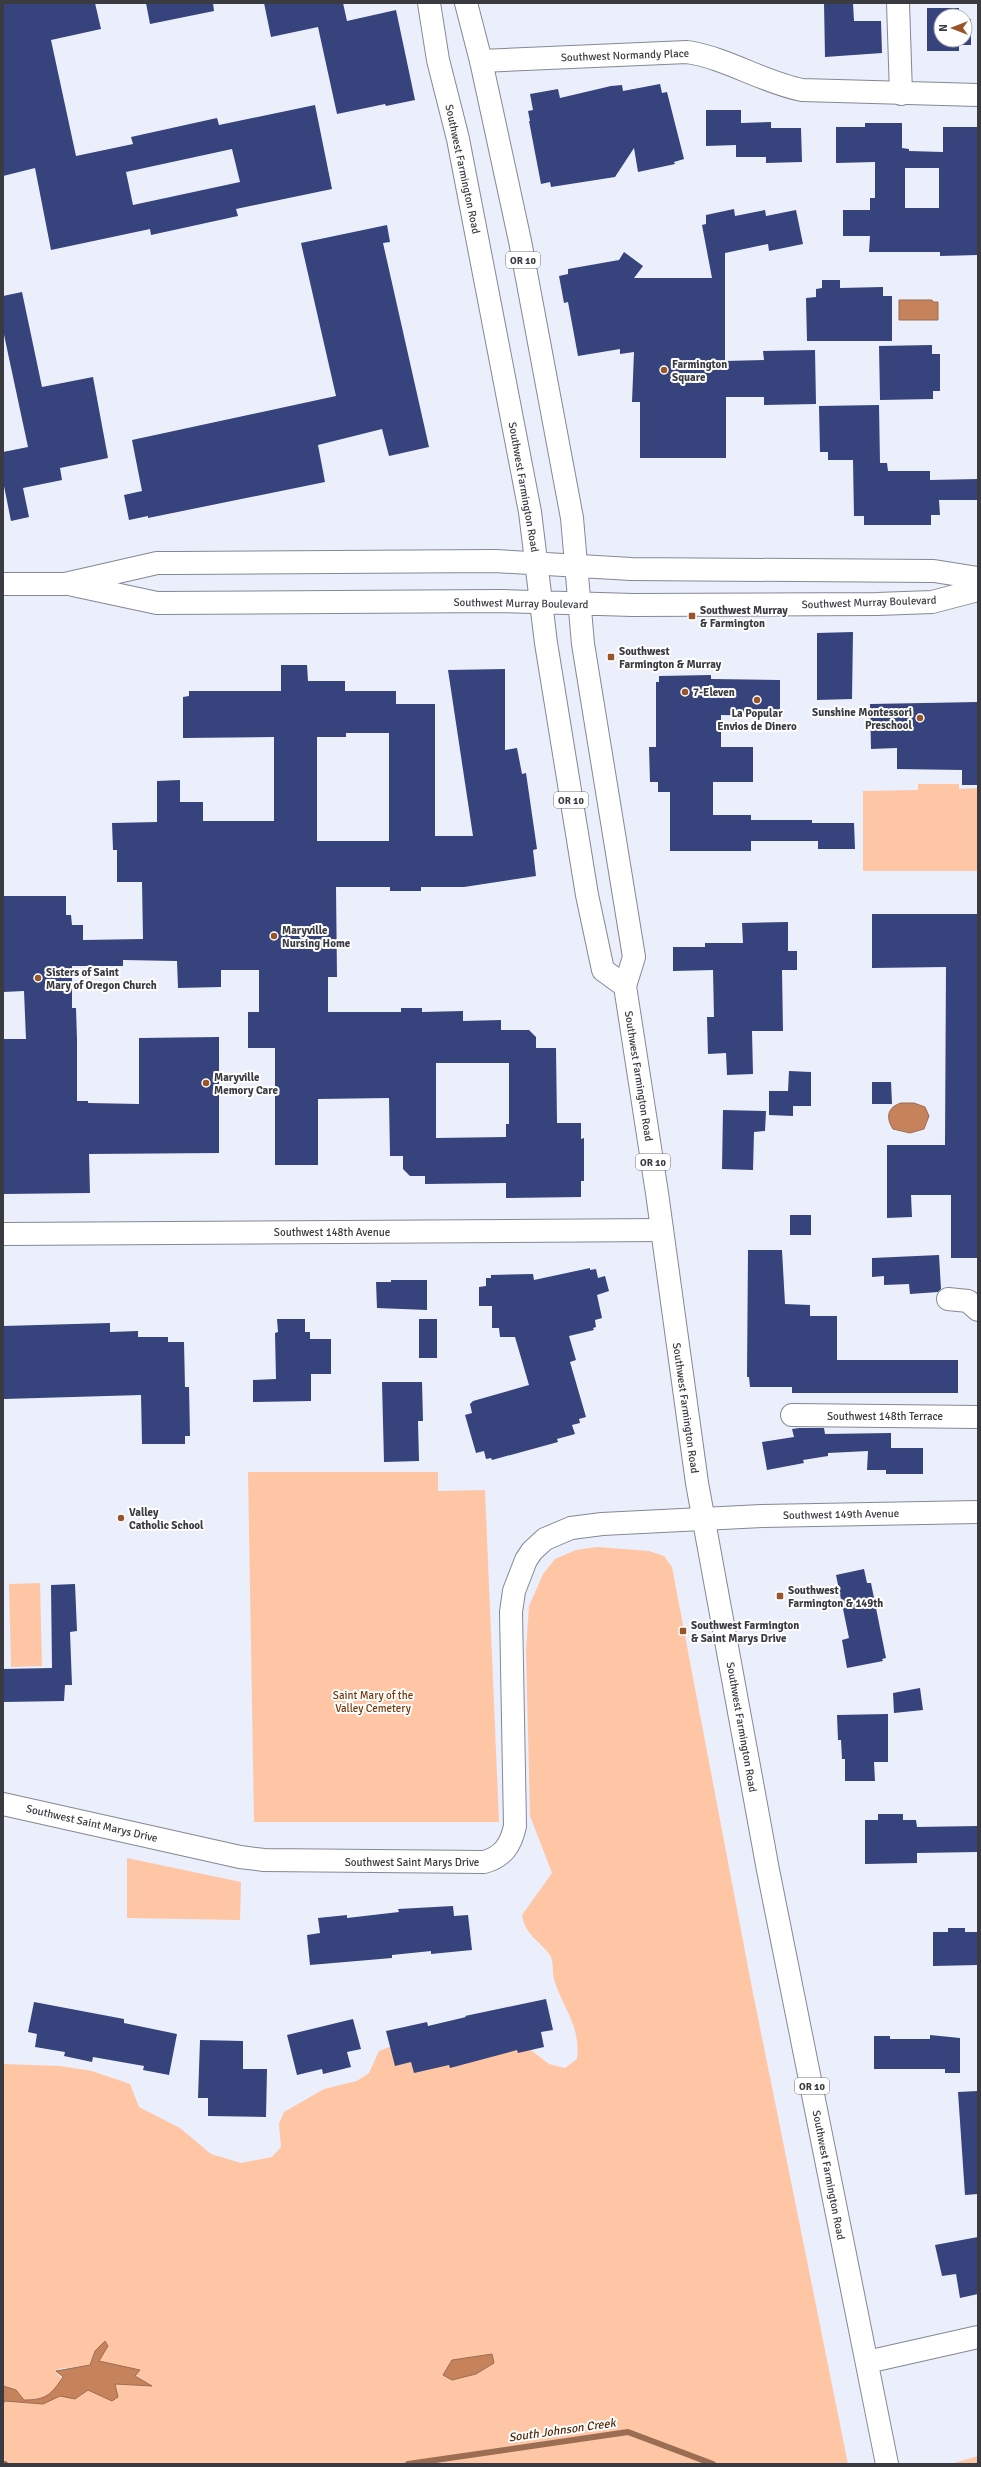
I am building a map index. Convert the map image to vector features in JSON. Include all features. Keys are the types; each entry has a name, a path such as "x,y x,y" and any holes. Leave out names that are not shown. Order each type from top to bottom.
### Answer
{"main road":[{"name":"Southwest Farmington Road","path":"429,3 438,60 458,139 530,512 541,602 590,911 603,970 625,986"},
{"name":"Southwest Farmington Road","path":"466,3 481,61 557,433 572,518 583,644 634,957 625,986 662,1230 697,1483 771,1884 887,2464"},
{"path":"898,3 901,94"},
{"name":"Southwest Normandy Place","path":"481,61 687,52 702,54 782,86 802,90 978,95"},
{"name":"Southwest Murray Boulevard","path":"65,584 156,563 495,561 632,569 934,571 978,578"},
{"name":"Southwest Murray Boulevard","path":"3,584 65,584 157,603 541,602 633,606 924,603 978,590"},
{"name":"Southwest 148th Avenue","path":"3,1234 662,1230"},
{"path":"948,1299 968,1301 978,1310"},
{"name":"Southwest 148th Terrace","path":"792,1415 978,1416"},
{"name":"Southwest 149th Avenue","path":"704,1519 762,1516 978,1512"},
{"name":"Southwest Saint Marys Drive","path":"3,1804 240,1857 264,1860 476,1862 492,1860 506,1849 512,1840 515,1826 510,1623 514,1591 532,1551 558,1532 578,1526 704,1519"},
{"path":"867,2362 978,2337"}],"green space":[{"path":"918,784 959,784 959,789 978,788 978,871 863,871 863,791 918,790"},
{"name":"Saint Mary of the Valley Cemetery","path":"248,1472 438,1472 438,1491 485,1490 499,1822 254,1822"},
{"path":"597,1547 649,1551 664,1556 672,1567 751,1983 848,2464 3,2464 3,2064 60,2066 92,2071 130,2084 139,2107 180,2128 211,2154 241,2163 272,2157 281,2147 279,2124 284,2112 324,2089 357,2081 369,2073 379,2051 394,2045 527,2047 549,2064 565,2068 577,2059 574,2026 557,1989 551,1957 526,1928 522,1915 552,1873 530,1816 526,1650 529,1606 543,1574 555,1559 576,1550","holes":["108,2346 99,2361 139,2370 135,2376 140,2379 62,2379 56,2372 58,2369 90,2365 95,2351","492,2355 484,2368 476,2374 452,2360"]},
{"path":"40,1583 42,1666 11,1667 9,1584"},
{"path":"127,1858 241,1882 240,1920 127,1918"},
{"path":"978,2456 978,2464 951,2464"}],"shaded area":[{"path":"899,300 932,300 933,302 938,302 938,320 899,320"},
{"path":"901,1103 914,1103 925,1107 929,1116 924,1129 910,1133 893,1129 889,1120 889,1113 893,1107"},
{"path":"105,2341 108,2346 99,2361 140,2370 135,2376 152,2386 115,2384 118,2397 112,2401 88,2390 75,2399 60,2396 43,2404 5,2401 3,2404 3,2386 16,2390 24,2400 38,2399 47,2395 55,2388 63,2377 56,2371 90,2365 95,2351"},
{"path":"492,2354 494,2363 476,2374 452,2380 443,2375 452,2360"}],"building":[{"path":"3,3 95,3 101,29 51,40 76,156 133,144 131,137 217,118 219,125 315,105 332,189 236,209 238,216 151,235 150,229 51,250 35,168 3,176","holes":["232,149 240,182 133,205 126,172"]},
{"path":"146,3 213,3 214,11 150,24"},
{"path":"264,3 343,3 347,21 396,10 415,100 386,106 385,104 337,114 318,27 271,37"},
{"path":"824,3 853,3 854,21 881,21 882,53 825,57"},
{"path":"927,8 933,8 933,48 959,48 959,51 927,51"},
{"path":"660,84 662,93 667,92 684,159 674,162 675,164 638,172 634,148 615,177 551,187 550,182 541,184 529,121 528,111 533,110 530,94 558,89 560,98 611,86 622,85 623,91"},
{"path":"706,110 741,110 741,123 771,122 771,128 801,128 802,162 766,163 766,157 736,157 736,145 706,146"},
{"path":"865,123 902,123 902,148 909,149 909,151 943,152 943,127 978,127 978,255 940,256 940,252 869,252 870,236 843,236 843,210 870,210 870,198 875,198 875,162 836,163 836,127 865,127","holes":["905,168 939,168 939,208 905,208"]},
{"path":"734,209 735,216 765,210 766,216 796,210 803,244 769,251 768,244 725,253 725,361 764,360 763,351 815,350 816,404 764,405 764,397 726,397 726,458 640,458 640,402 632,402 634,352 620,354 620,349 578,356 568,302 564,303 559,276 568,274 568,269 619,260 624,252 643,266 634,278 712,278 702,225 706,224 706,215"},
{"path":"387,225 390,242 383,243 429,447 389,456 382,429 318,445 325,482 148,518 148,516 129,520 124,495 142,491 132,440 336,396 301,243"},
{"path":"822,280 840,280 840,288 883,287 883,296 892,296 892,341 807,341 806,298 816,297 816,289 822,288"},
{"path":"22,292 42,387 93,377 108,458 60,468 62,480 23,488 29,517 11,521 3,481 3,452 28,447 3,330 3,296"},
{"path":"932,345 932,354 940,354 940,391 933,391 933,399 880,400 879,346"},
{"path":"879,405 880,463 887,463 888,471 930,471 930,480 978,479 978,500 939,500 940,515 931,515 931,525 864,525 864,516 854,516 853,460 828,460 828,452 820,452 819,406"},
{"path":"853,632 852,699 817,700 817,633"},
{"name":"Maryville Nursing Home","path":"281,665 307,665 308,681 345,681 345,691 396,691 396,704 435,704 435,836 473,836 448,670 505,669 505,750 517,748 522,774 526,773 537,849 533,850 536,876 464,887 421,887 421,891 390,891 390,887 336,887 337,977 328,977 328,1012 401,1012 401,1008 422,1008 422,1012 463,1011 463,1021 501,1020 501,1030 529,1030 536,1037 536,1048 556,1048 557,1123 581,1123 581,1139 584,1138 584,1181 581,1181 581,1197 506,1198 506,1183 425,1184 425,1176 410,1176 403,1169 403,1156 390,1156 389,1098 318,1099 318,1165 275,1165 275,1048 248,1048 248,1012 259,1012 259,970 221,970 221,987 178,988 177,961 123,960 123,966 72,966 72,1008 76,1008 77,1101 88,1101 88,1103 139,1104 139,1038 219,1037 219,1153 89,1154 90,1193 3,1194 3,1039 26,1039 24,991 3,992 3,896 66,896 66,915 71,915 72,925 83,925 83,940 143,939 142,882 117,882 117,850 113,850 112,823 157,822 157,781 180,780 180,802 203,802 203,821 274,821 274,737 183,738 183,697 189,696 189,691 281,691","holes":["346,733 389,733 389,841 317,841 317,737 346,737","436,1063 509,1063 509,1124 506,1124 506,1137 436,1138"]},
{"path":"711,675 711,679 780,680 780,716 721,715 721,747 753,747 753,782 713,782 713,815 751,815 751,820 812,820 812,823 854,823 855,849 818,849 818,841 751,841 751,851 670,851 670,792 658,792 658,782 650,782 649,747 656,747 656,682 659,682 659,676"},
{"path":"978,702 978,785 962,785 962,770 897,769 897,748 871,749 870,704"},
{"path":"872,914 978,914 978,1258 951,1258 951,1195 911,1195 912,1217 887,1218 887,1145 945,1145 946,967 872,968"},
{"path":"788,922 788,951 797,951 797,970 782,970 783,1031 752,1031 753,1074 727,1075 726,1053 708,1054 707,1017 714,1017 713,970 673,971 673,947 705,947 705,943 743,943 742,923"},
{"path":"789,1071 811,1072 811,1106 793,1106 793,1116 769,1115 769,1091 788,1091"},
{"path":"872,1082 891,1082 892,1104 872,1104"},
{"path":"723,1110 766,1111 765,1131 754,1132 753,1170 722,1169"},
{"path":"790,1215 811,1215 811,1235 790,1235"},
{"path":"748,1250 782,1250 785,1304 810,1305 810,1316 837,1316 837,1360 958,1360 958,1393 792,1393 792,1387 750,1387 749,1377 747,1377"},
{"path":"939,1255 941,1289 938,1292 910,1294 909,1284 884,1285 884,1276 872,1277 872,1258"},
{"path":"590,1268 590,1270 596,1269 598,1278 605,1276 609,1291 597,1295 602,1318 595,1320 596,1327 593,1328 594,1330 569,1336 576,1360 570,1362 586,1417 579,1419 580,1423 572,1425 575,1434 557,1439 558,1442 492,1460 491,1458 486,1459 484,1451 476,1453 465,1415 472,1413 470,1404 473,1401 529,1385 515,1337 500,1337 499,1328 492,1328 492,1306 479,1306 479,1287 486,1286 486,1278 491,1278 491,1275 533,1274 534,1280"},
{"path":"391,1280 427,1280 427,1310 377,1308 376,1282 391,1282"},
{"path":"277,1319 305,1319 305,1332 310,1332 310,1339 331,1339 331,1374 311,1374 311,1401 253,1402 253,1380 276,1379 275,1333 278,1332"},
{"path":"419,1319 437,1319 437,1358 419,1358"},
{"path":"110,1323 110,1332 138,1331 138,1337 168,1337 168,1342 184,1342 185,1387 189,1387 190,1436 185,1436 185,1444 142,1444 141,1395 4,1399 3,1326"},
{"path":"382,1382 422,1382 423,1421 418,1421 419,1461 384,1462"},
{"path":"824,1428 825,1434 891,1433 891,1448 923,1448 923,1474 886,1474 886,1470 867,1470 868,1451 828,1453 828,1456 803,1460 804,1463 767,1470 762,1442 794,1437 792,1429"},
{"path":"864,1569 867,1583 871,1583 886,1658 882,1659 883,1661 847,1668 842,1640 849,1638 836,1575"},
{"path":"75,1584 77,1631 70,1632 72,1685 65,1685 64,1701 3,1702 3,1669 52,1668 51,1585"},
{"path":"920,1688 923,1710 894,1713 893,1693"},
{"path":"888,1714 888,1762 874,1762 875,1781 845,1781 845,1759 842,1759 841,1740 838,1740 837,1715"},
{"path":"878,1814 903,1814 903,1820 916,1820 917,1827 978,1826 978,1852 917,1853 917,1863 865,1864 865,1820 878,1820"},
{"path":"453,1906 454,1916 468,1915 472,1950 431,1954 431,1951 392,1955 392,1958 310,1965 307,1935 320,1933 318,1918 347,1915 347,1918 399,1912 398,1909"},
{"path":"948,1928 965,1928 965,1932 978,1932 978,1965 933,1966 933,1932 948,1932"},
{"path":"546,1999 553,2030 541,2032 544,2047 518,2053 517,2050 450,2068 449,2065 414,2073 411,2062 395,2066 386,2031 427,2022 428,2026 466,2017 465,2016"},
{"path":"34,2002 124,2019 124,2023 177,2034 169,2075 143,2070 144,2066 93,2057 92,2062 64,2056 65,2052 35,2047 37,2034 28,2032"},
{"path":"353,2019 361,2049 347,2052 351,2067 323,2074 322,2069 297,2075 287,2035"},
{"path":"930,2035 960,2038 960,2073 945,2073 945,2069 874,2069 874,2036 890,2036 890,2039 930,2039"},
{"path":"200,2040 243,2041 243,2069 267,2069 266,2117 208,2116 208,2098 198,2098"},
{"path":"978,2091 978,2194 965,2195 958,2092"},
{"path":"978,2237 978,2294 960,2298 956,2274 942,2276 935,2245"}],"waterway":[{"name":"South Johnson Creek","path":"408,2464 628,2432 713,2464"}],"place":[{"name":"Farmington Square","path":"664,370"},
{"name":"Southwest Murray & Farmington","path":"692,616"},
{"name":"Southwest Farmington & Murray","path":"611,657"},
{"name":"7-Eleven","path":"685,692"},
{"name":"La Popular Envios de Dinero","path":"757,700"},
{"name":"Sunshine Montessori Preschool","path":"920,718"},
{"name":"Maryville Nursing Home","path":"274,936"},
{"name":"Sisters of Saint Mary of Oregon Church","path":"38,978"},
{"name":"Maryville Memory Care","path":"206,1083"},
{"name":"Valley Catholic School","path":"121,1518"},
{"name":"Southwest Farmington & 149th","path":"780,1596"},
{"name":"Southwest Farmington & Saint Marys Drive","path":"683,1631"}]}
